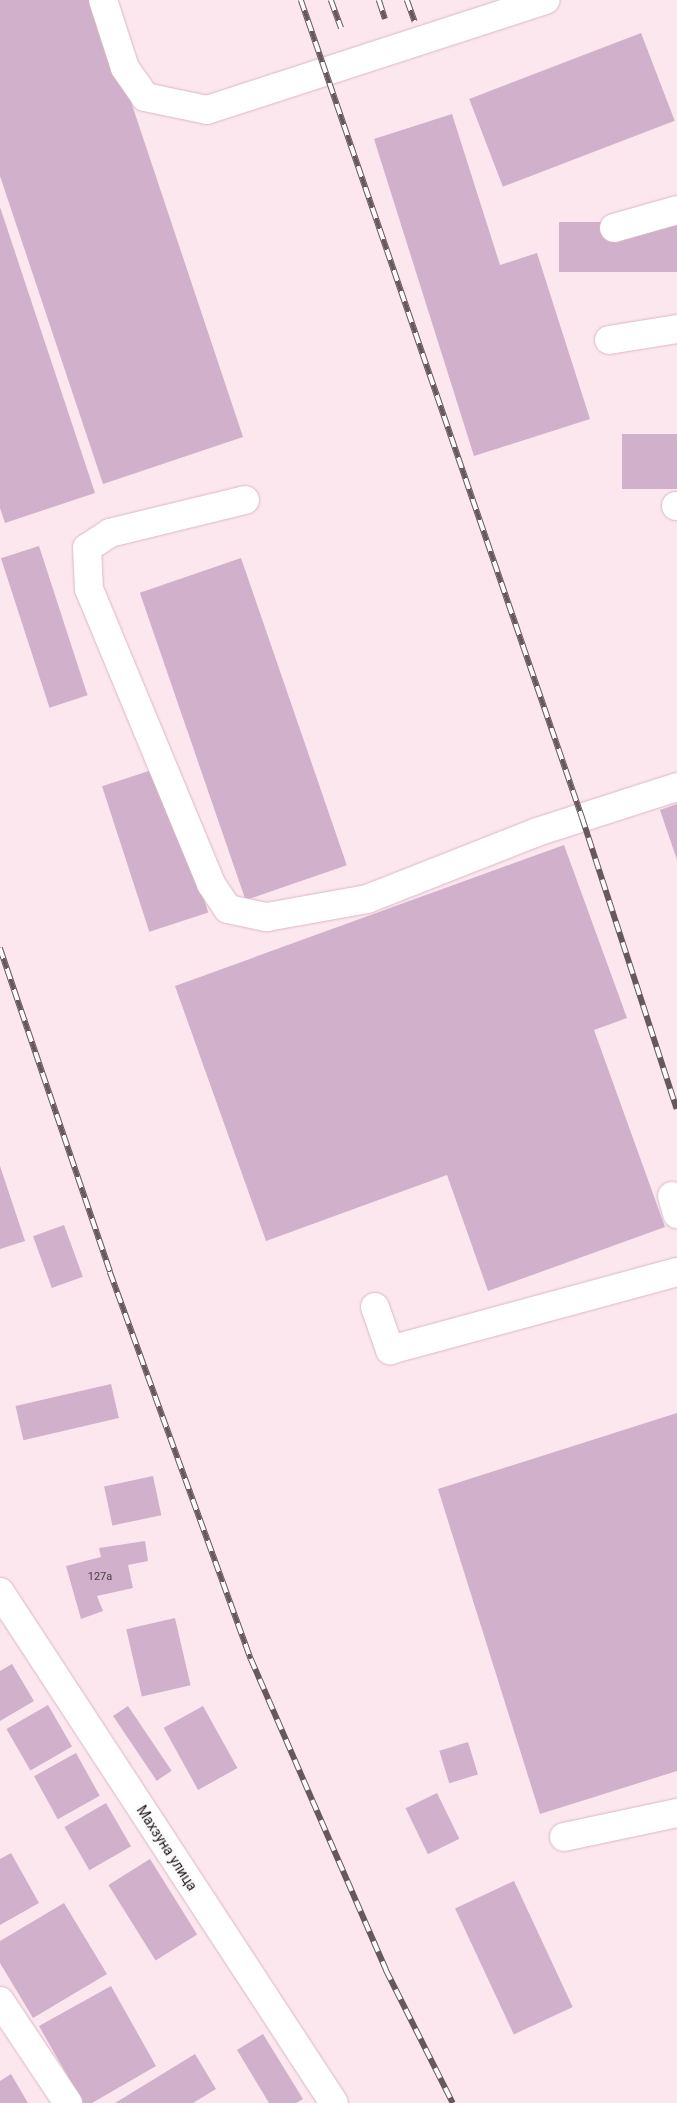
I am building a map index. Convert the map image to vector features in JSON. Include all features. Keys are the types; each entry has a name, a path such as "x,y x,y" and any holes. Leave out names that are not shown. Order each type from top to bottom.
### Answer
{"street":[{"path":"103,0 125,68 146,97 207,110 546,0"},
{"path":"614,228 677,210"},
{"path":"609,340 677,329"},
{"path":"245,500 110,533 87,548 89,589 211,884 228,909 267,917 367,899 537,832 677,787"},
{"path":"375,1307 390,1350 677,1272"},
{"name":"Махзуна улица","path":"0,1592 334,2103"},
{"path":"564,1837 677,1813"},
{"path":"0,2001 68,2103"}],"building":[{"path":"0,0 97,0 243,437 103,484 0,176"},
{"path":"641,33 675,121 503,187 469,99"},
{"path":"452,114 500,265 537,253 590,419 474,456 374,139"},
{"path":"0,207 95,493 5,523 0,508"},
{"path":"559,222 677,222 677,272 559,272"},
{"path":"622,434 677,434 677,489 622,489"},
{"path":"39,546 88,695 49,708 1,558"},
{"path":"241,558 347,865 246,900 140,593"},
{"path":"161,767 208,913 149,932 102,786"},
{"path":"677,804 677,860 660,810"},
{"path":"564,845 627,1018 594,1030 665,1227 488,1291 447,1175 266,1241 175,986"},
{"path":"0,1166 25,1241 0,1249"},
{"path":"64,1225 83,1277 52,1288 33,1236"},
{"path":"111,1384 119,1418 23,1440 16,1406"},
{"path":"677,1413 677,1771 540,1814 438,1489"},
{"path":"153,1476 161,1515 112,1526 104,1486"},
{"path":"145,1541 148,1561 128,1565 133,1588 97,1596 103,1611 81,1619 66,1566 101,1557 99,1548"},
{"path":"175,1618 191,1685 142,1696 126,1629"},
{"path":"12,1664 34,1701 0,1721 0,1671"},
{"path":"48,1705 72,1747 30,1771 6,1729"},
{"path":"128,1706 172,1771 157,1781 113,1716"},
{"path":"203,1706 237,1768 198,1790 164,1728"},
{"path":"468,1742 478,1775 449,1783 439,1751"},
{"path":"76,1753 100,1796 58,1819 34,1776"},
{"path":"437,1793 459,1839 428,1854 406,1808"},
{"path":"106,1803 131,1846 89,1870 64,1827"},
{"path":"11,1853 39,1903 0,1925 0,1859"},
{"path":"150,1859 197,1934 156,1960 108,1885"},
{"path":"514,1881 573,2007 514,2034 455,1908"},
{"path":"64,1903 107,1974 33,2018 0,1963 0,1941"},
{"path":"111,1986 156,2066 92,2103 83,2103 39,2026"},
{"path":"263,2034 303,2099 296,2103 269,2103 237,2050"},
{"path":"195,2054 216,2089 193,2103 115,2103"},
{"path":"11,2074 28,2103 0,2103 0,2081"}],"railway":[{"path":"301,0 582,817 677,1109"},
{"path":"331,0 341,28"},
{"path":"379,0 385,19"},
{"path":"407,0 415,22"},
{"path":"0,948 110,1272 251,1659 386,1970 453,2103"}]}
